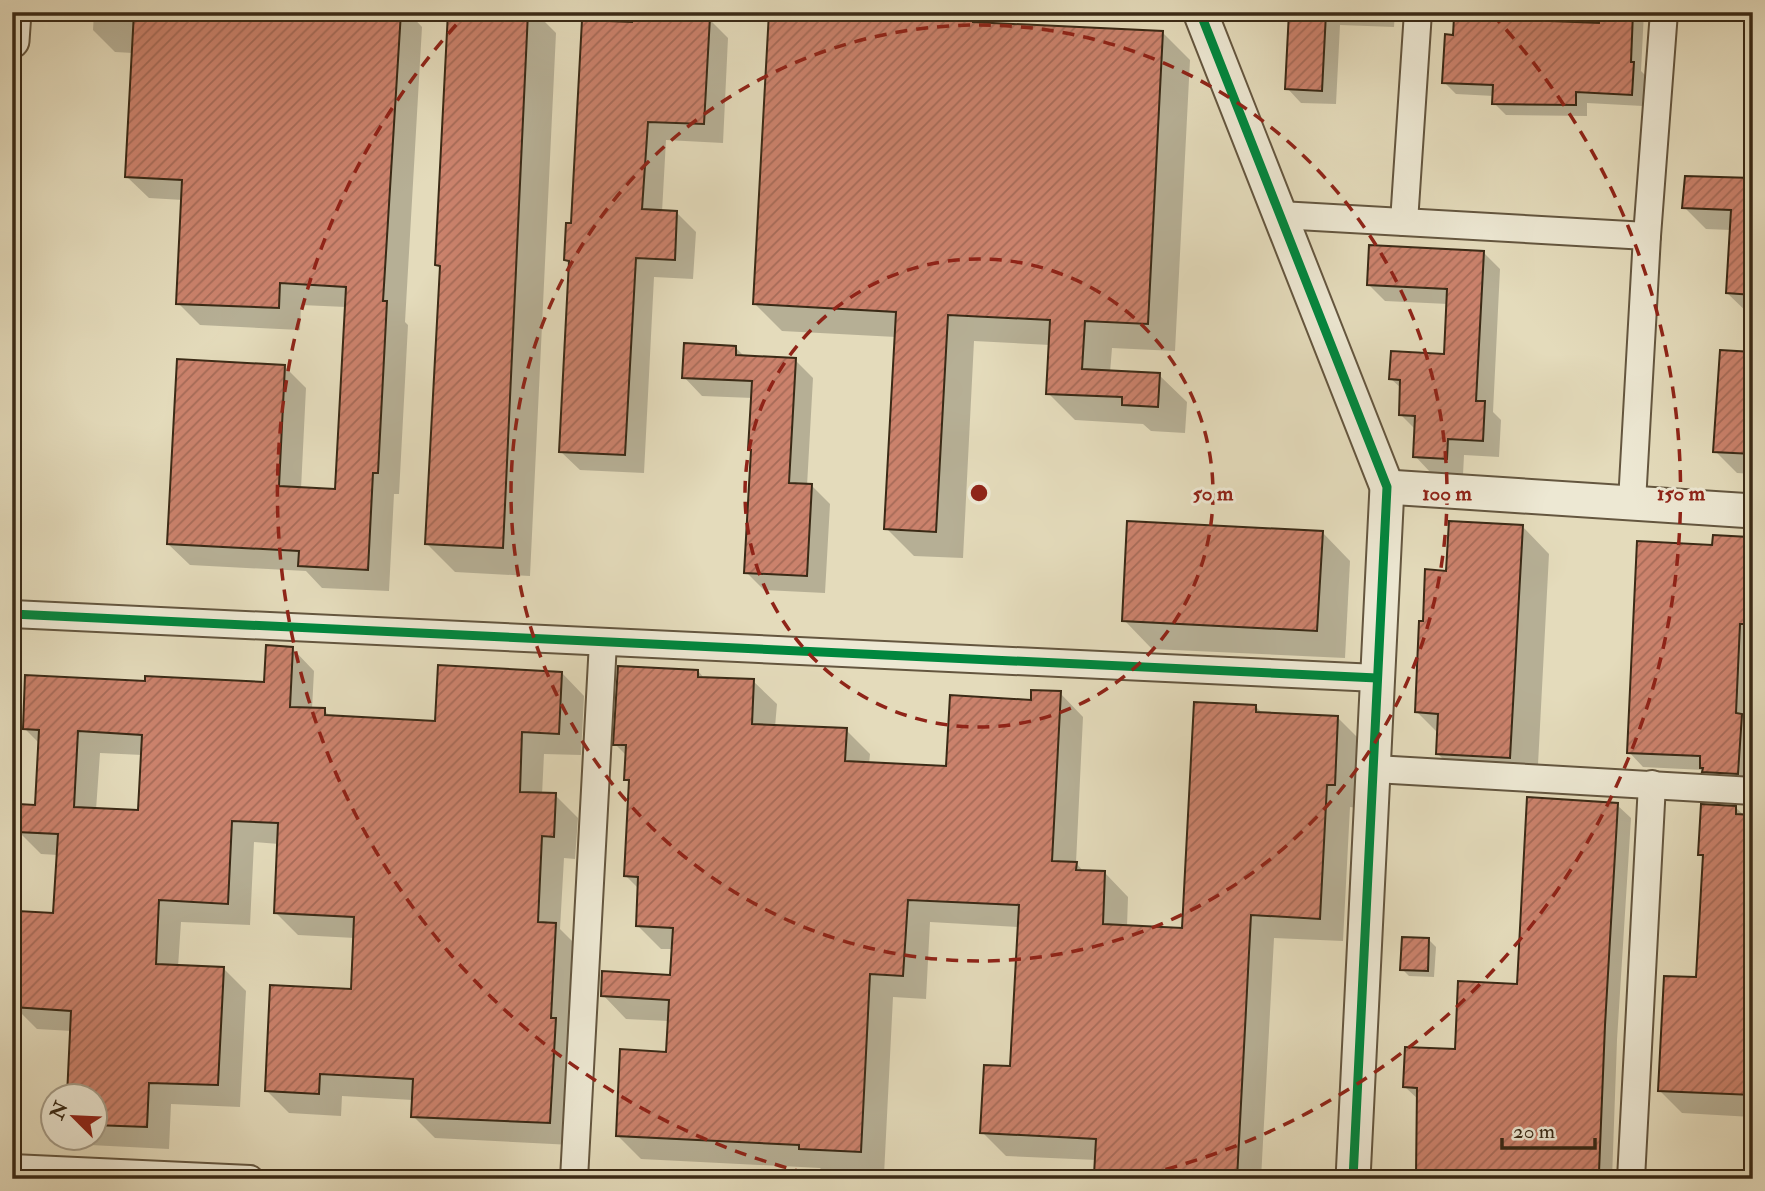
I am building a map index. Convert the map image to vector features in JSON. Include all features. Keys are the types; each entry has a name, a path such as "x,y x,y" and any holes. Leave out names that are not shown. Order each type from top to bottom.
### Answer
{"street":[{"path":"12,41 14,12"},
{"path":"1200,12 1387,487 1353,1179"},
{"path":"1405,222 1418,12"},
{"path":"1632,502 1647,236 1664,12"},
{"path":"1280,215 1647,236"},
{"path":"1387,487 1753,511"},
{"path":"12,614 1377,678"},
{"path":"574,1179 603,642"},
{"path":"1375,769 1753,791"},
{"path":"1631,1179 1652,785"},
{"path":"12,1168 250,1179"}],"building":[{"path":"134,12 401,12 383,301 387,301 378,473 373,473 368,570 298,566 299,551 167,544 177,359 285,365 279,486 335,489 346,287 280,283 279,308 176,304 182,180 125,177"},
{"path":"448,12 528,12 503,548 425,544 440,266 435,265"},
{"path":"769,12 884,12 973,17 973,22 1163,31 1148,324 1085,321 1082,369 1160,373 1158,407 1122,405 1122,397 1046,394 1050,320 948,315 936,532 884,529 896,312 753,304"},
{"path":"1289,12 1326,13 1322,91 1285,89"},
{"path":"1600,12 1633,12 1632,95 1576,92 1576,105 1492,104 1493,85 1442,83 1445,34 1453,35 1454,17 1599,23"},
{"path":"632,13 710,17 704,124 648,122 642,209 677,211 675,260 636,258 625,455 559,452 569,261 564,260 566,223 571,223 582,20 632,22"},
{"path":"1685,176 1753,178 1753,295 1726,293 1731,210 1682,208"},
{"path":"1369,245 1484,251 1476,401 1485,401 1483,441 1448,439 1447,459 1413,457 1415,416 1399,415 1400,380 1389,379 1391,351 1444,354 1447,289 1367,285"},
{"path":"684,343 736,346 736,355 796,358 789,483 812,484 807,576 744,573 752,381 682,378"},
{"path":"1720,350 1753,352 1753,454 1713,452"},
{"path":"1127,521 1323,531 1317,631 1122,621"},
{"path":"1449,521 1523,525 1510,758 1436,754 1438,714 1415,712 1419,621 1423,621 1425,569 1446,571"},
{"path":"1713,535 1749,537 1744,624 1740,624 1736,713 1742,714 1738,774 1702,772 1700,756 1627,753 1637,541 1712,545"},
{"path":"266,645 293,647 290,707 325,708 325,715 435,721 438,665 562,672 559,734 522,732 520,792 556,793 554,837 542,836 538,922 556,923 551,1018 556,1018 550,1123 411,1117 413,1079 320,1074 319,1094 265,1091 270,985 351,989 354,917 274,913 278,823 232,821 228,904 159,900 156,964 224,967 218,1085 149,1083 147,1127 108,1126 108,1082 68,1082 71,1011 13,1007 18,911 53,913 58,834 17,832 19,804 35,805 39,730 23,729 25,675 145,681 145,676 264,682","holes":["78,731 142,735 138,810 74,807"]},
{"path":"618,666 698,670 698,677 754,679 752,724 847,728 845,761 946,766 950,695 1031,700 1031,690 1061,691 1052,861 1077,862 1076,870 1105,871 1103,924 1182,928 1194,702 1256,705 1256,712 1338,716 1335,785 1327,785 1320,919 1251,915 1237,1179 1158,1179 1094,1175 1096,1139 980,1133 984,1065 1010,1066 1019,905 908,900 903,976 870,974 861,1152 799,1149 799,1145 616,1136 620,1049 666,1052 669,1000 601,996 602,971 670,975 673,928 636,926 638,877 624,876 629,780 624,780 626,745 613,745"},
{"path":"1527,797 1618,803 1599,1172 1545,1170 1545,1179 1465,1179 1416,1175 1417,1088 1403,1087 1405,1047 1455,1049 1458,981 1517,984"},
{"path":"1701,804 1736,806 1736,814 1753,815 1753,1095 1658,1091 1664,976 1696,977 1703,855 1698,855"},
{"path":"1402,937 1429,938 1428,971 1400,970"}],"cycle path":[{"path":"1200,12 1387,487 1353,1179"},
{"path":"12,614 1377,678"}]}
